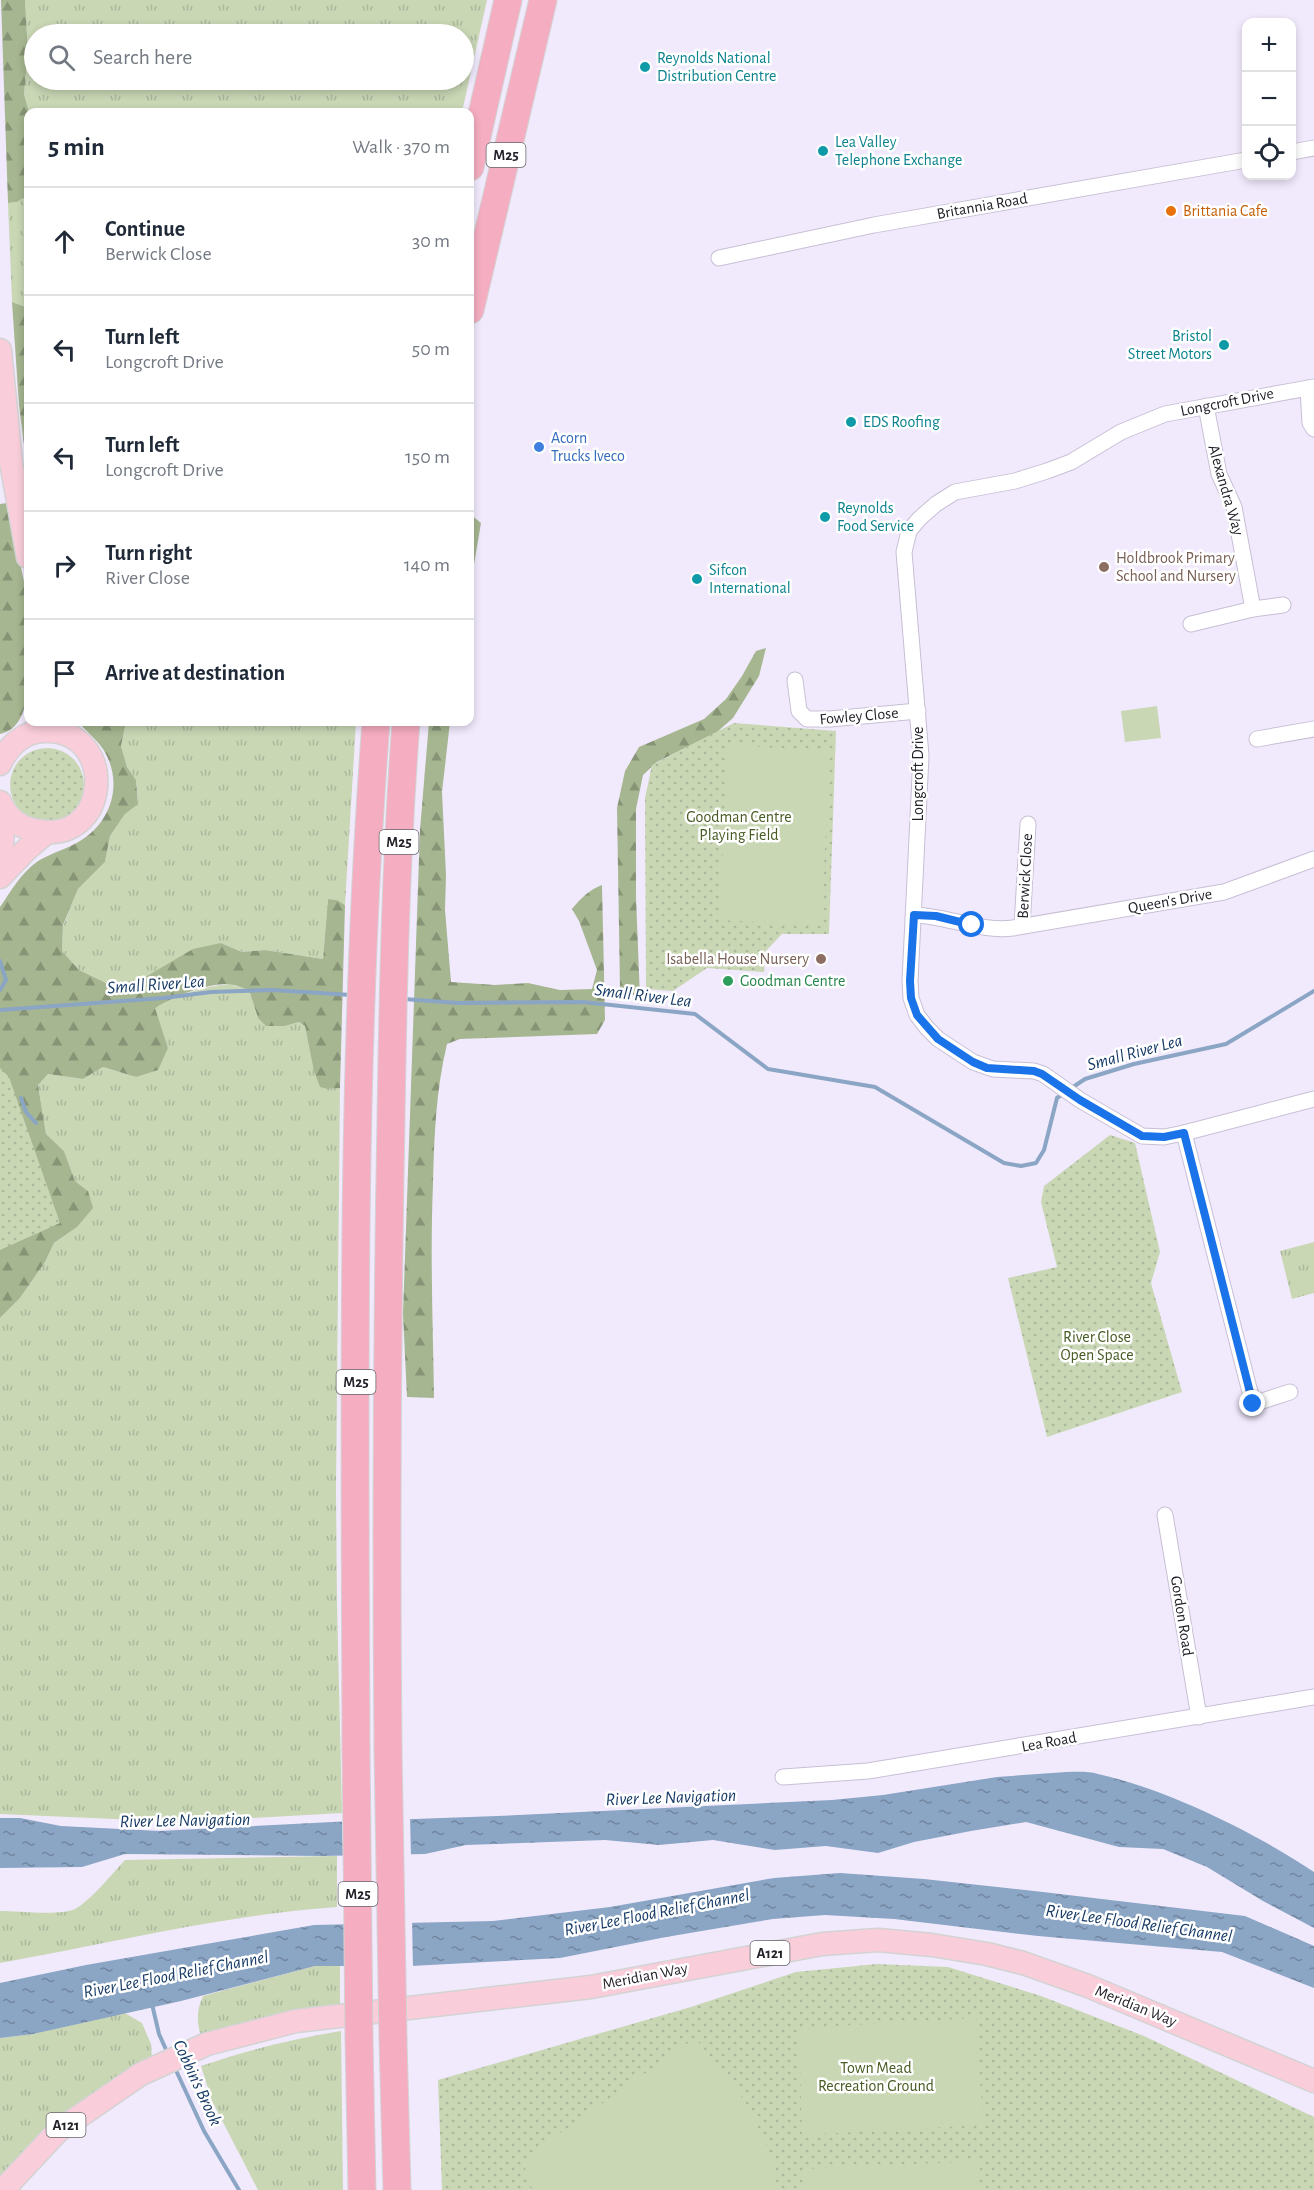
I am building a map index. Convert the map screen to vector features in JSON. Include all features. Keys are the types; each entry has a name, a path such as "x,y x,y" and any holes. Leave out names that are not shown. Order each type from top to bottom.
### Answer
{"highway":[{"name":"M25","path":"474,149 508,0"},
{"name":"M25","path":"474,293 543,0"},
{"name":"M25","path":"363,2190 356,1749 357,1313 361,1014 368,829 376,726"},
{"name":"M25","path":"397,2190 388,1749 386,1421 393,963 406,726"}],"main road":[{"path":"0,350 11,462 24,534"},
{"path":"2,806 24,828 46,833 64,830 79,822 91,807 98,787 94,763 83,745 54,726 11,744"},
{"path":"2,806 3,873"},
{"path":"3,873 46,833"},
{"name":"Meridian Way","path":"3,2190 58,2131 141,2074 207,2044 296,2021 591,1987 822,1944 878,1940 946,1947 1023,1963 1088,1986 1314,2080"}],"street":[{"path":"1296,151 1314,148"},
{"name":"Britannia Road","path":"719,258 874,225 1242,161"},
{"path":"1311,388 1310,423 1314,429"},
{"name":"Longcroft Drive","path":"1311,388 1165,414 1140,423 1099,444 1071,462 1047,471 1015,481 955,492 936,504 919,519 909,531 904,552 921,756 910,990 917,1015 938,1039 987,1068 1034,1071 1142,1136 1164,1137 1184,1133 1314,1099"},
{"name":"Alexandra Way","path":"1206,406 1219,474 1234,507 1253,609"},
{"path":"1191,624 1253,609 1284,605"},
{"name":"Fowley Close","path":"795,680 799,711 807,719 918,711"},
{"path":"1257,739 1314,729"},
{"name":"Berwick Close","path":"914,915 936,916 995,929 1022,926 1028,824"},
{"name":"Queen's Drive","path":"1022,926 1224,892 1314,859"},
{"path":"1184,1133 1253,1404 1290,1392"},
{"name":"Gordon Road","path":"1165,1515 1199,1717"},
{"name":"Lea Road","path":"783,1777 868,1771 1314,1697"}],"green space":[{"path":"1,0 25,0 24,94 28,108 24,108 24,198 17,202 8,203"},
{"path":"25,0 487,0 474,58 474,24 26,24"},
{"path":"24,90 467,90 463,108 28,108"},
{"path":"24,198 24,306 12,302 8,203 17,202"},
{"path":"12,302 24,306 24,444"},
{"path":"7,503 24,582 24,708 17,723 7,732 0,734 0,504"},
{"path":"474,517 481,523 474,564"},
{"path":"766,648 759,676 733,718 717,732 657,762 643,775 636,809 636,897 640,998 620,989 617,808 625,771 639,747 704,719 726,699 756,651"},
{"path":"1157,706 1161,738 1125,742 1121,711"},
{"name":"Goodman Centre Playing Field","path":"734,723 836,731 829,934 782,934 765,952 764,972 707,968 673,991 646,989 645,798 652,765"},
{"path":"82,726 125,726 121,746 127,767 136,780 138,804 125,814 110,836 105,862 78,889 63,925 62,951 79,970 106,983 135,983 193,949 221,943 242,952 265,950 323,959 328,899 337,900 345,905 340,1088 320,1087 314,1071 305,1026 299,1022 285,1026 266,1026 258,1018 249,990 226,984 208,986 189,992 155,1008 168,1048 158,1070 136,1077 103,1067 83,1079 48,1074 38,1085 46,1134 64,1151 75,1181 88,1191 93,1208 77,1227 54,1243 45,1262 20,1298 0,1318 0,907 26,871 43,858 80,841 91,833 107,812 113,788 113,775 100,745"},
{"path":"125,726 356,726 345,905 337,900 328,899 323,959 265,950 242,952 221,943 158,970 135,983 106,983 79,970 62,951 63,926 78,889 105,862 110,836 125,814 138,803 136,780 127,767 121,746"},
{"path":"429,726 450,726 442,792 446,875 445,910 451,982 495,985 528,983 560,990 592,989 597,970 579,921 572,909 593,889 602,885 605,1020 597,1034 460,1039 447,1044 438,1096 434,1148 432,1264 434,1398 407,1397 403,1314 420,830"},
{"path":"728,745 830,751 821,925 719,920"},
{"path":"40,748 54,748 68,754 78,764 84,778 82,799 68,816 54,822 40,822 26,816 16,806 10,792 10,778 16,764 26,754"},
{"path":"229,984 249,990 258,1018 285,1026 299,1022 305,1026 308,1040 328,1089 340,1088 336,1489 342,1813 183,1822 0,1814 0,1318 20,1298 45,1262 54,1243 77,1227 88,1191 75,1181 64,1151 46,1134 38,1085 48,1074 83,1079 103,1067 136,1077 168,1048 154,1008 190,992"},
{"path":"0,1068 9,1077 60,1223 0,1250"},
{"name":"River Close Open Space","path":"1110,1135 1135,1143 1160,1252 1151,1283 1182,1392 1047,1437 1008,1278 1057,1267 1041,1202 1044,1186"},
{"path":"1314,1242 1314,1293 1292,1299 1280,1251"},
{"path":"337,1856 337,1907 252,1916 0,1963 0,1911 50,1913 75,1909 94,1893 125,1860"},
{"name":"Town Mead Recreation Ground","path":"877,1964 948,1967 1041,1996 1144,2036 1314,2117 1314,2190 442,2190 438,2080 691,2007 796,1972"},
{"path":"315,1966 340,1966 340,2006 284,2013 201,2038 198,2017 203,1996"},
{"path":"123,2012 142,2023 151,2044 152,2058 131,2067 90,2096 70,2113 0,2185 0,2038 33,2034"},
{"path":"976,2018 983,2125 802,2135 799,2028"},
{"path":"341,2031 343,2190 258,2190 212,2101 201,2066 270,2045"},
{"path":"695,2038 748,2106 774,2162 777,2190 536,2190 528,2185 525,2168 532,2153"},
{"path":"980,2161 980,2190 804,2190 803,2169"}],"water":[{"path":"1066,1772 1094,1773 1182,1801 1265,1842 1314,1872 1314,1928 1263,1901 1207,1867 1163,1849 1119,1847 1026,1822 914,1842 878,1853 826,1846 775,1850 713,1840 659,1845 605,1840 466,1845 425,1854 320,1856 125,1854 82,1867 0,1868 0,1818 20,1818 61,1826 160,1831 832,1800 883,1795 997,1777"},
{"name":"River Lee Flood Relief Channel","path":"840,1873 924,1879 1245,1916 1314,1946 1314,1988 1222,1952 1038,1936 894,1919 825,1915 773,1919 560,1958 411,1966 315,1966 181,2001 33,2034 0,2038 0,1983 86,1965 314,1925 493,1921 610,1907 774,1878"}],"pier":[{"path":"410,1817 411,1857 343,1859 342,1818"},
{"path":"412,1920 413,1969 345,1969 344,1922"}],"waterway":[{"path":"0,961 6,980 0,990"},
{"name":"Small River Lea","path":"0,1010 164,998 211,992 273,990 351,995"},
{"name":"Small River Lea","path":"1070,1089 1085,1079 1134,1064 1226,1044 1314,991"},
{"name":"Small River Lea","path":"404,999 458,1003 583,1002 695,1014 768,1069 875,1087 1004,1163 1021,1166 1036,1163 1044,1150 1057,1098 1064,1093"},
{"path":"21,1098 26,1112 36,1123"},
{"name":"Cobbin's Brook","path":"152,2004 159,2034 168,2054"},
{"name":"Cobbin's Brook","path":"174,2066 204,2131 239,2190"}],"place":[{"name":"Reynolds National Distribution Centre","path":"645,67"},
{"name":"Lea Valley Telephone Exchange","path":"823,151"},
{"name":"Brittania Cafe","path":"1171,211"},
{"name":"Bristol Street Motors","path":"1224,345"},
{"name":"EDS Roofing","path":"851,422"},
{"name":"Acorn Trucks Iveco","path":"539,447"},
{"name":"Reynolds Food Service","path":"825,517"},
{"name":"Holdbrook Primary School and Nursery","path":"1104,567"},
{"name":"Sifcon International","path":"697,579"},
{"name":"Isabella House Nursery","path":"821,959"},
{"name":"Goodman Centre","path":"728,981"}],"route":[{"path":"972,925 936,916 914,915 910,981 911,998 917,1015 938,1039 973,1062 987,1068 1034,1071 1042,1074 1080,1100 1142,1136 1164,1137 1184,1133 1253,1404"}],"water label":[{"name":"River Lee Navigation","path":"671,1798"},
{"name":"River Lee Navigation","path":"185,1821"}]}
